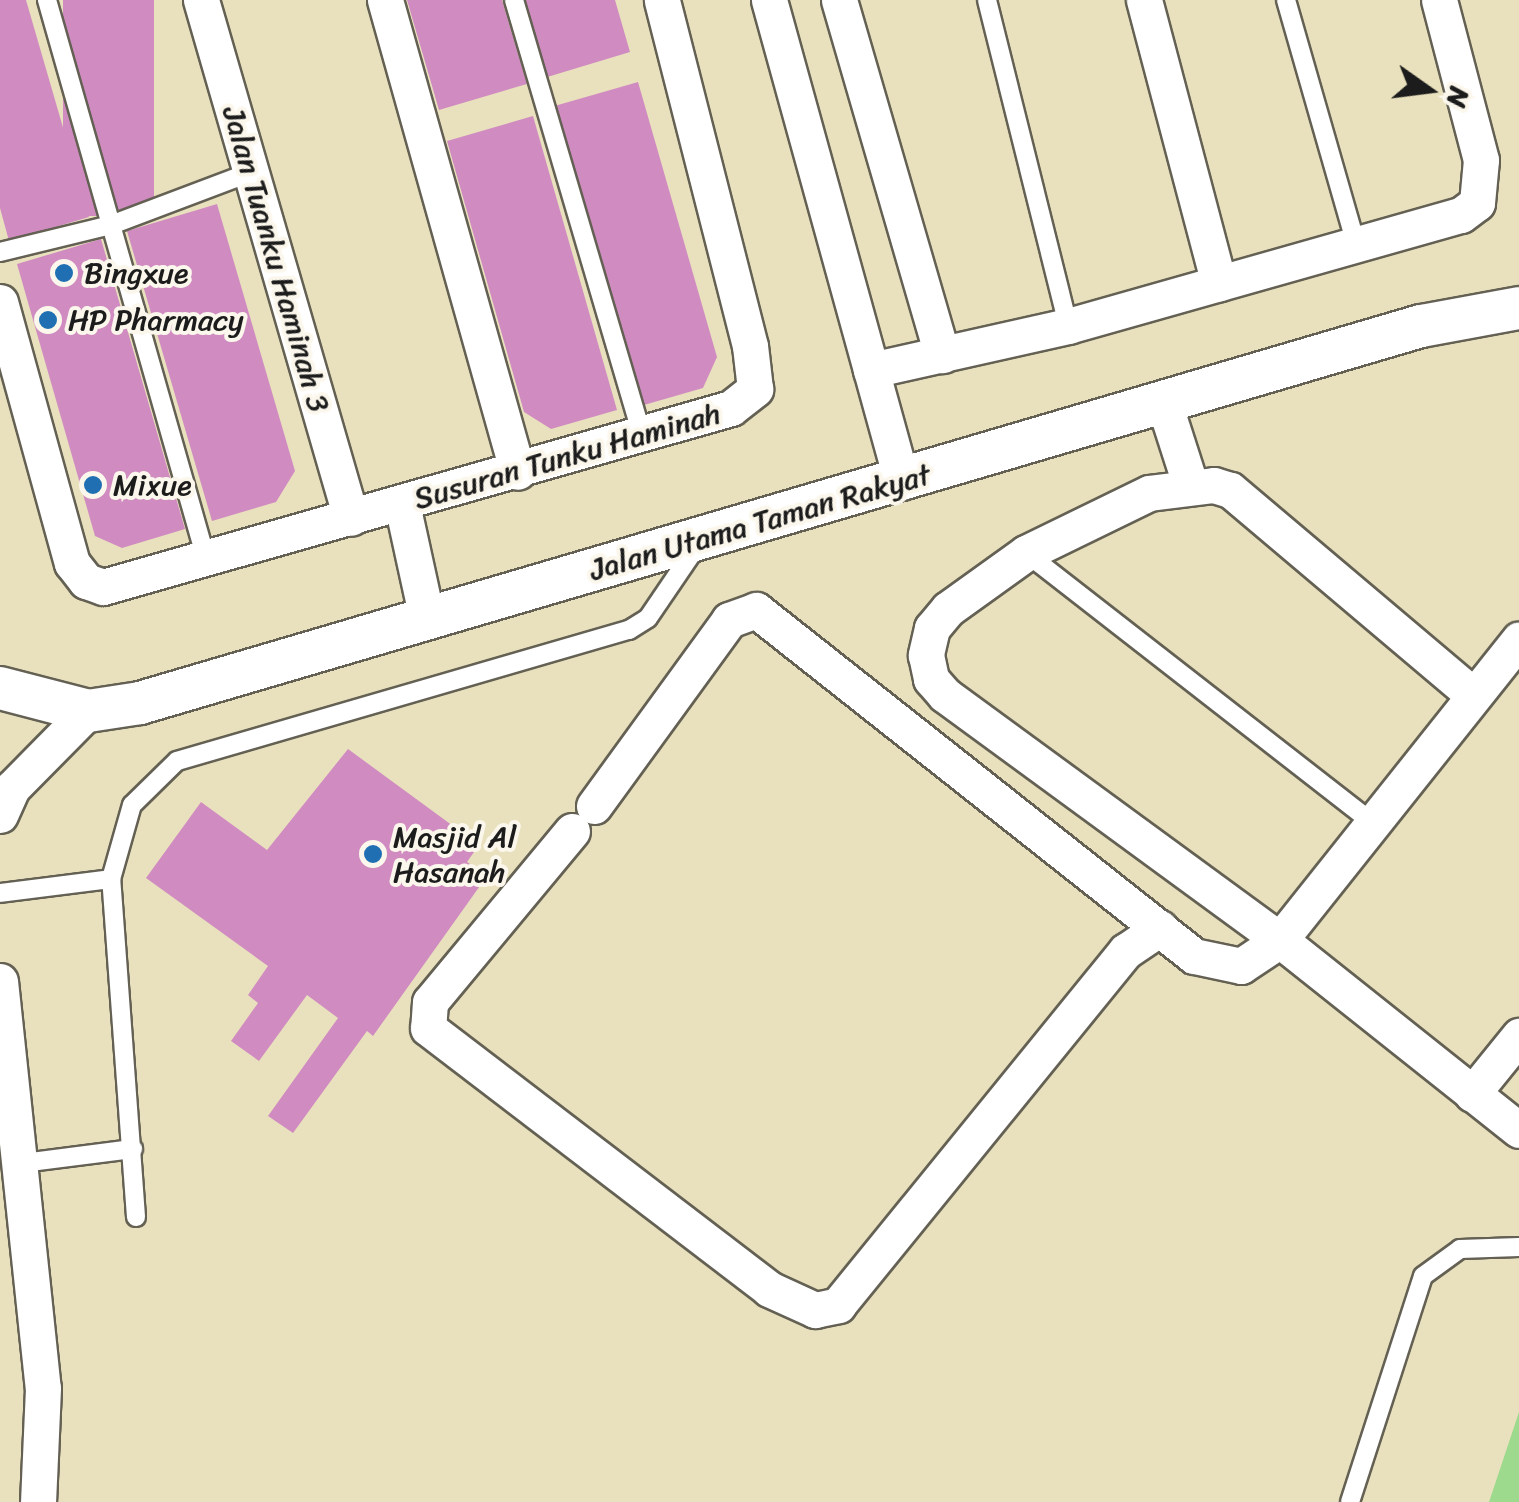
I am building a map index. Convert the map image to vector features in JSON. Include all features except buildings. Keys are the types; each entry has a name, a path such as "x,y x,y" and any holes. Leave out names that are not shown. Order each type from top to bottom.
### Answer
{"street":[{"name":"Jalan Tuanku Haminah 3","path":"201,0 351,518"},
{"path":"385,0 518,472"},
{"name":"Susuran Tunku Haminah","path":"0,302 72,563 86,581 103,587 206,562 731,408 755,389 662,0"},
{"path":"769,0 902,482"},
{"path":"839,0 942,355"},
{"path":"1144,0 1219,283"},
{"path":"871,370 1068,326 1357,247 1444,223 1478,203 1481,160 1438,0"},
{"name":"Jalan Utama Taman Rakyat","path":"0,688 88,711 140,703 1165,406 1421,326 1519,308"},
{"path":"1165,406 1190,484"},
{"path":"1474,695 1230,490 1190,484 1149,493 1026,553 971,587 932,628 926,655 931,679 1280,940 1519,1130"},
{"path":"402,504 427,619"},
{"path":"1160,928 1126,951 838,1304 815,1310 769,1290 428,1028 430,1002 583,819 729,620 756,610 1160,928 1194,956 1242,966 1280,940 1519,640"},
{"path":"0,815 12,788 88,711"},
{"path":"0,981 23,1164 42,1388 38,1502"},
{"path":"1472,1094 1519,1036"}],"lane":[{"path":"48,0 206,562"},
{"path":"514,0 642,435"},
{"path":"987,0 1068,326"},
{"path":"1286,0 1357,247"},
{"path":"0,252 111,225 251,172"},
{"path":"136,1217 111,879 132,804 177,761 629,630 648,618 702,538"},
{"path":"1026,553 1374,824"},
{"path":"0,893 111,879"},
{"path":"23,1164 133,1149"},
{"path":"1350,1502 1423,1276 1460,1248 1519,1248"}],"green space":[{"path":"1519,1412 1519,1502 1489,1502"}],"place":[{"name":"Bingxue","path":"64,273"},
{"name":"HP Pharmacy","path":"48,320"},
{"name":"Mixue","path":"93,485"},
{"name":"Masjid Al Hasanah","path":"373,854"}]}
